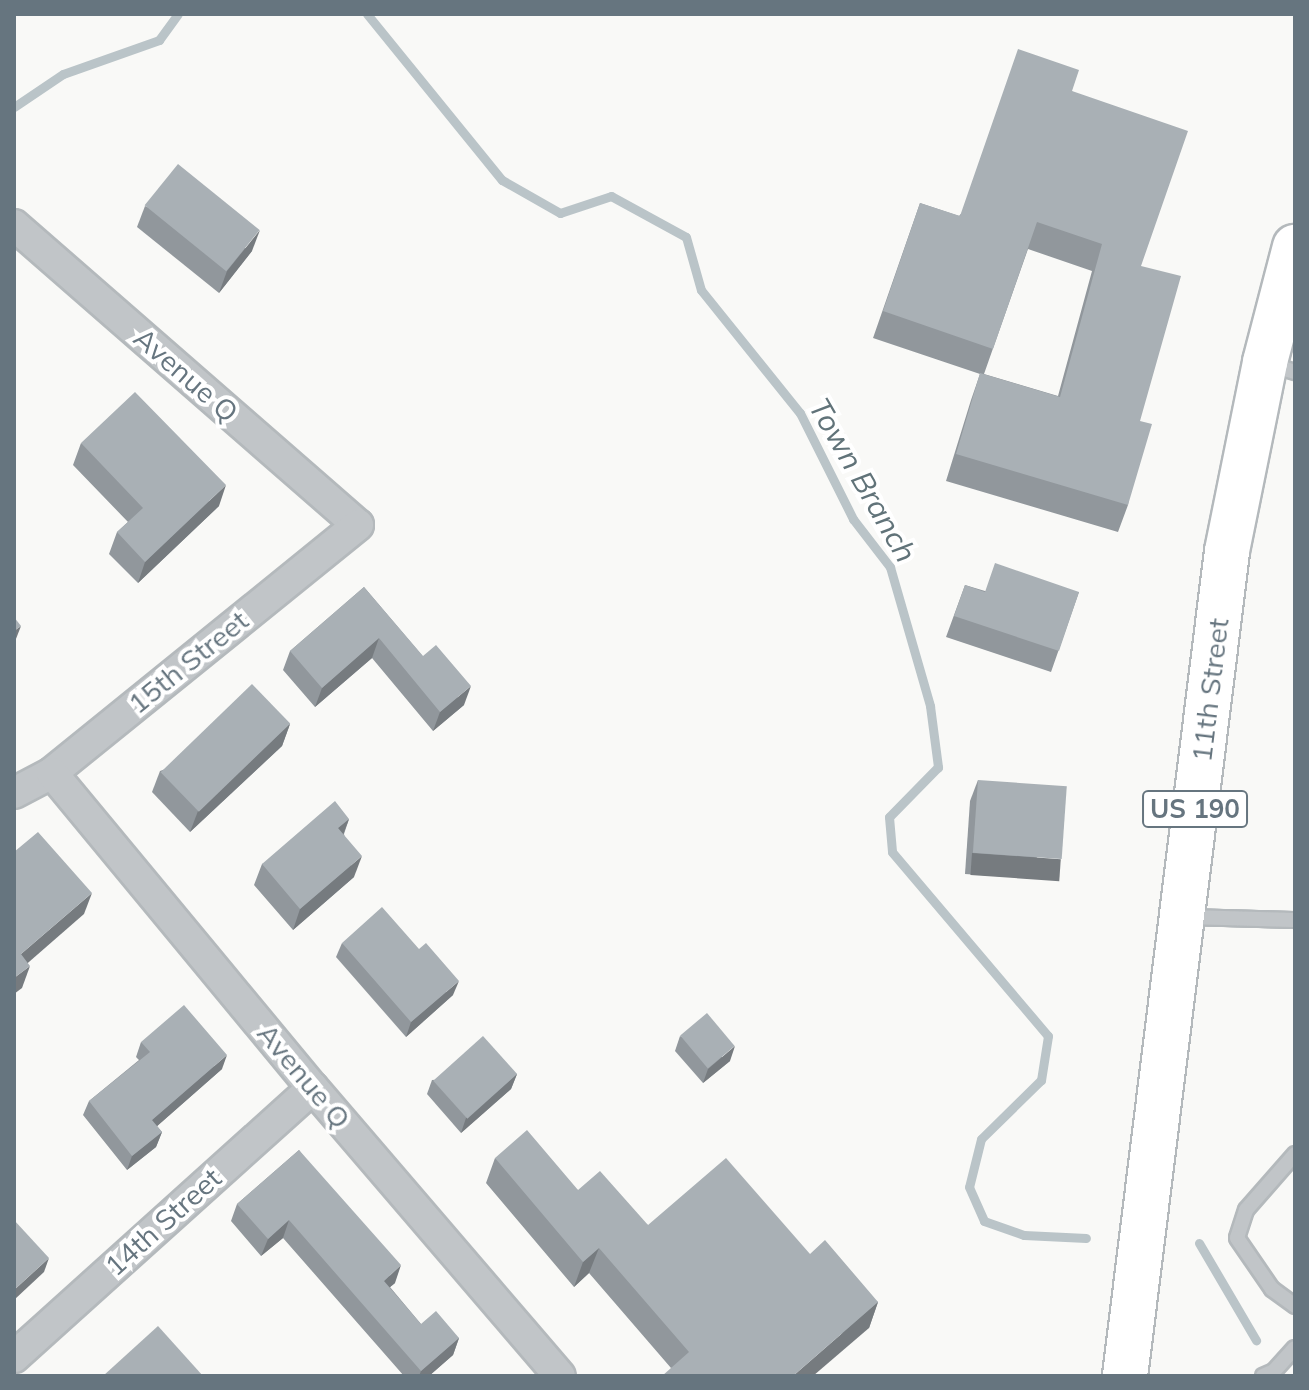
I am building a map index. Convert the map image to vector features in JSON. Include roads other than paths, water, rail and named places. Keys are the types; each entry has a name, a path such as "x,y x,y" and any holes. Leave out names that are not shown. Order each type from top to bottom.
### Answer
{"main road":[{"name":"11th Street","path":"1125,1376 1227,551 1280,367 1295,247"}],"street":[{"name":"Avenue Q","path":"14,225 358,525"},
{"name":"15th Street","path":"14,793 52,773 358,525"},
{"name":"Avenue Q","path":"52,773 313,1088 560,1376"},
{"name":"14th Street","path":"14,1357 313,1088"}],"lane":[{"path":"1182,917 1295,920"},
{"path":"1295,1154 1246,1210 1237,1238 1272,1289 1295,1306"},
{"path":"1263,1376 1274,1371 1295,1348"}],"waterway":[{"path":"14,107 63,74 159,40 178,14"},
{"name":"Town Branch","path":"367,14 502,180 560,213 611,196 686,237 701,290 800,413 853,519 890,567 930,706 938,767 889,817 892,852 1048,1036 1041,1080 981,1139 969,1187 984,1221 1024,1235 1086,1238"},
{"name":"Town Branch","path":"1199,1243 1256,1340"}]}
